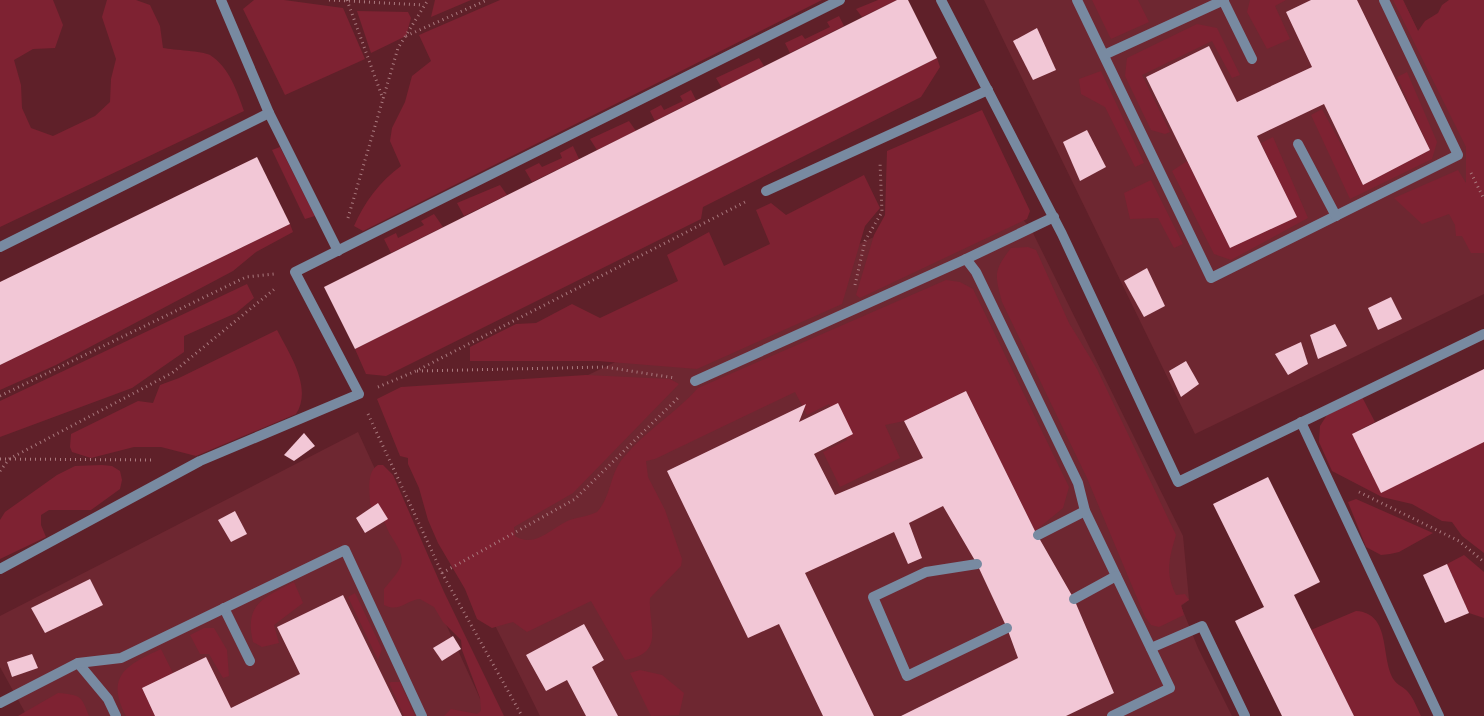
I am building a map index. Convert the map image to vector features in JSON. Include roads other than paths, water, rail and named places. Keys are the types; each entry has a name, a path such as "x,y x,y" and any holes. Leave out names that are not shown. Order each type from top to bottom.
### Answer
{"lane":[{"path":"221,0 270,113 338,251"},
{"path":"0,569 200,461 359,394 295,272 840,0"},
{"path":"941,0 1054,218 1178,482 1484,334"},
{"path":"1077,0 1211,278 1458,155 1384,0"},
{"path":"1104,55 1223,0 1252,59"},
{"path":"766,191 988,90"},
{"path":"0,247 270,113"},
{"path":"1298,144 1336,216"},
{"path":"695,381 1054,218"},
{"path":"966,259 976,272 1078,483 1085,511 1170,688 1112,716"},
{"path":"1301,422 1439,716"},
{"path":"1038,535 1085,511"},
{"path":"0,703 78,663 120,658 345,550 422,716"},
{"path":"977,564 926,572 873,597 907,676 1007,628"},
{"path":"1074,599 1116,576"},
{"path":"224,608 250,661"},
{"path":"1151,648 1202,626 1245,716"},
{"path":"78,663 108,699 116,716"}]}
